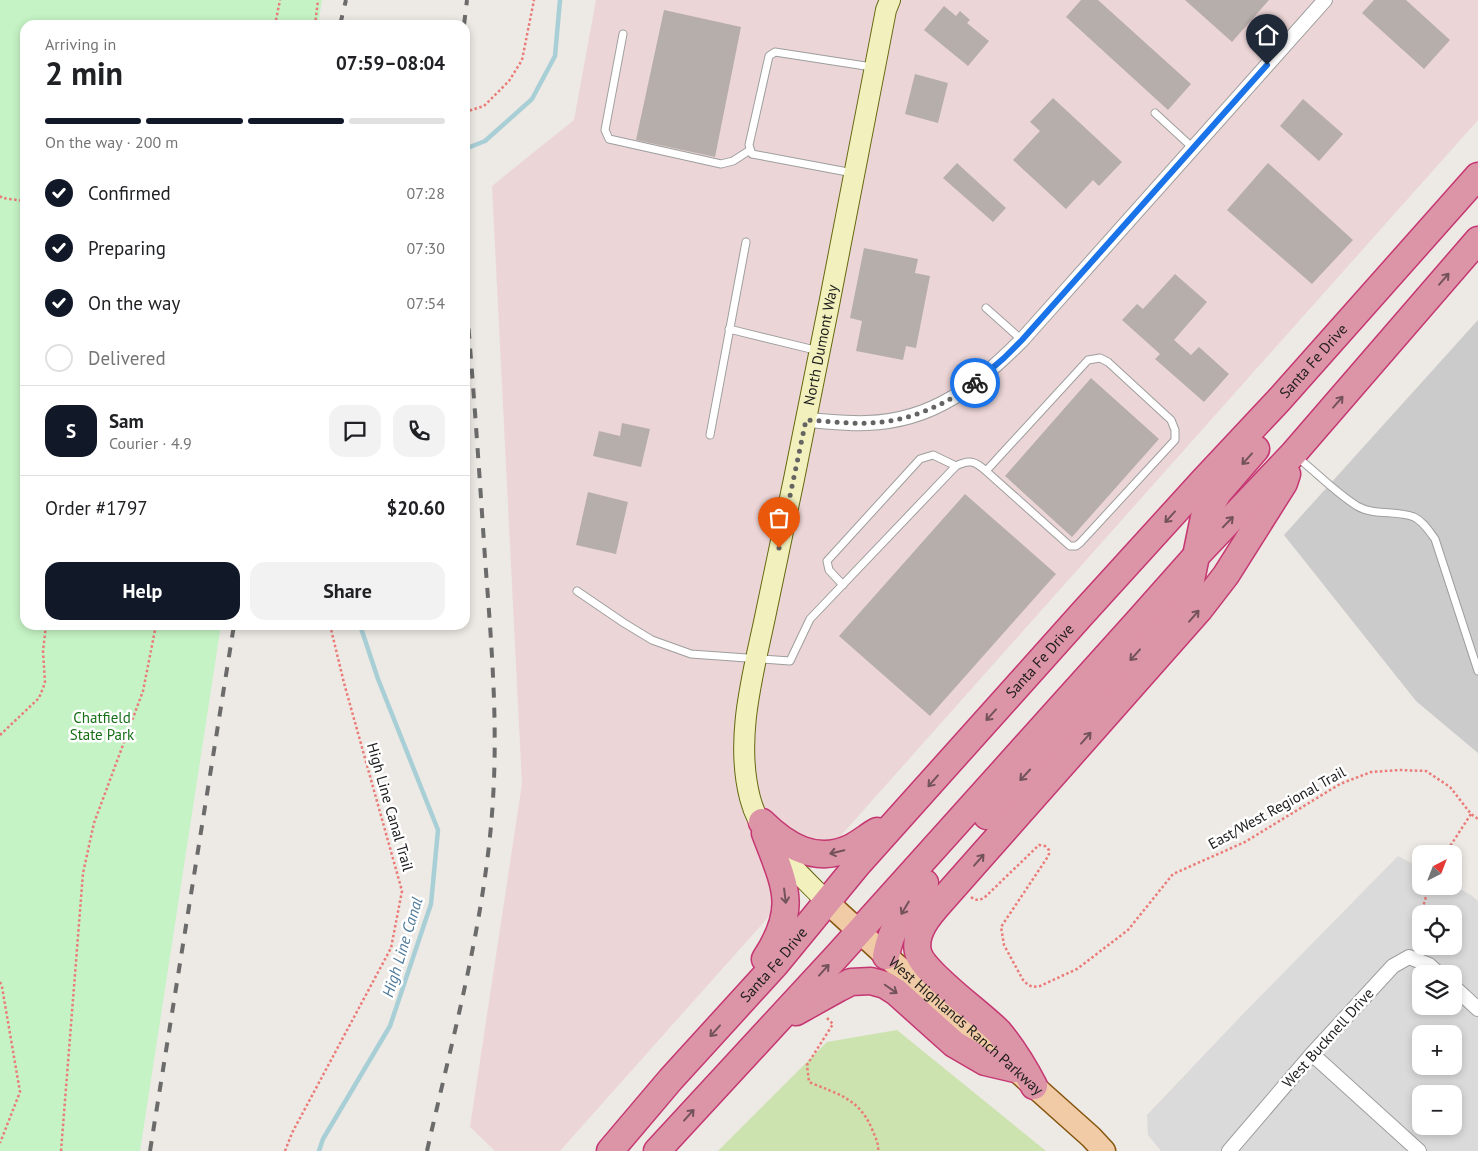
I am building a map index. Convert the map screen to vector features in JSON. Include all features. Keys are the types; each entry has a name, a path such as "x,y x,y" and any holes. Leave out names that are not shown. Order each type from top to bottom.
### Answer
{"highway":[{"name":"Santa Fe Drive","path":"610,1151 775,964 858,864 1082,614 1278,401 1478,176"},
{"path":"886,956 888,944 903,909 1184,599 1189,590 1204,517 1218,493 1478,201"},
{"path":"657,1151 770,1029 1195,557 1293,454 1478,240"},
{"path":"1034,1086 1018,1056 998,1032 923,963 918,953 921,929 946,896 1226,576 1284,483 1293,454"},
{"path":"761,825 794,848 822,855 851,848 908,809"},
{"path":"735,1008 774,946 785,917 786,902 782,880 761,825"},
{"path":"770,1029 851,982 871,981 884,985 896,992 954,1044 985,1062 1015,1069"}],"main road":[{"name":"West Highlands Ranch Parkway","path":"827,902 1091,1137 1104,1151"}],"street":[{"name":"North Dumont Way","path":"827,902 780,853 761,825 750,799 744,746 749,694 756,658 820,351 886,10 890,0"},
{"path":"806,420 868,423 897,420 926,412 965,391 982,378 1022,340 1325,0"},
{"path":"1409,957 1429,965"},
{"name":"West Bucknell Drive","path":"1229,1151 1312,1054 1393,966 1409,957"},
{"path":"1462,994 1478,1009"},
{"path":"1312,1054 1419,1151"}],"lane":[{"path":"623,34 605,130 609,139 721,164 733,161 750,150"},
{"path":"855,174 752,154 749,145 769,56 775,52 875,68"},
{"path":"1155,113 1193,148"},
{"path":"710,435 746,242"},
{"path":"986,308 1022,340"},
{"path":"729,329 820,351"},
{"path":"577,591 652,640 691,654 790,661 810,620 956,466 965,461 978,464 1070,546 1076,546 1175,440 1175,430 1172,420 1108,362 1100,358 1088,360 986,471"},
{"path":"1293,454 1358,507 1377,512 1414,517 1425,526 1435,539 1478,671"},
{"path":"843,585 829,570 827,561 920,459 933,455 956,466"}],"path":[{"path":"276,20 280,0"},
{"path":"316,20 318,0"},
{"path":"470,110 484,106 510,81 522,60 534,0"},
{"path":"0,196 2,198 20,200"},
{"path":"0,735 39,698 45,683 43,651 45,630"},
{"path":"61,1151 83,873 94,822 143,691 155,630"},
{"name":"High Line Canal Trail","path":"285,1151 292,1133 391,948 402,891 344,683 331,630"},
{"name":"East/West Regional Trail","path":"968,896 974,900 984,898 1039,845 1045,846 1049,850 1047,858 1001,928 1004,945 1023,980 1033,987 1040,986 1077,968 1128,930 1173,874 1245,842 1340,784 1371,772 1426,771 1450,787 1478,819"},
{"path":"1452,845 1472,814"},
{"path":"1409,957 1412,946"},
{"path":"0,982 20,1092 0,1144"},
{"path":"827,1018 833,1024 807,1065 809,1082 850,1099 867,1117 879,1144 878,1151"}],"shaded area":[{"path":"596,0 1478,0 1478,120 560,1151 495,1151 470,1127 522,784 492,186 574,120"},
{"path":"1478,320 1478,753 1416,701 1284,535"},
{"path":"1398,856 1412,863 1412,895 1462,895 1462,890 1478,901 1478,1151 1161,1151 1148,1135 1147,1115"}],"green space":[{"name":"Chatfield State Park","path":"0,0 322,0 319,20 20,20 20,630 220,630 140,1151 0,1151"},
{"path":"897,1030 1046,1151 718,1151 827,1042"}],"building":[{"path":"1081,0 1098,0 1191,84 1168,110 1066,17"},
{"path":"1185,0 1269,0 1232,42"},
{"path":"1374,0 1406,0 1450,40 1424,69 1362,13"},
{"path":"944,6 956,16 960,11 970,20 967,23 989,41 968,66 924,30"},
{"path":"664,10 741,27 715,157 636,140"},
{"path":"915,74 948,83 938,123 905,114"},
{"path":"1053,98 1122,162 1099,186 1093,180 1066,209 1013,160 1040,131 1030,122"},
{"path":"1303,99 1343,134 1319,161 1280,126"},
{"path":"957,163 1006,208 993,222 943,178"},
{"path":"1268,163 1353,240 1312,284 1227,210"},
{"path":"864,248 918,259 915,273 930,276 916,348 906,346 903,360 856,351 862,321 850,318"},
{"path":"1175,274 1207,302 1174,340 1191,355 1199,347 1229,374 1204,402 1155,359 1160,354 1122,320 1137,304 1143,309"},
{"path":"1091,378 1159,439 1072,537 1005,476"},
{"path":"622,423 650,429 641,467 593,456 599,431 620,436"},
{"path":"588,492 628,502 616,554 576,545"},
{"path":"965,494 1056,574 930,716 839,636"}],"waterway":[{"name":"High Line Canal","path":"470,147 485,141 532,99 555,56 560,0"},
{"name":"High Line Canal","path":"319,1151 323,1139 390,1026 431,904 438,830 378,679 362,630"}],"railway":[{"path":"341,20 346,0"},
{"path":"465,20 467,0"},
{"path":"427,1151 476,932 489,844 493,799 495,738 491,648 470,349"},
{"path":"150,1151 233,630"}],"way so far":[{"path":"779,548 806,420 868,423 904,418 926,412 965,391 975,383"}],"route":[{"path":"975,383 1022,340 1267,65"}]}
